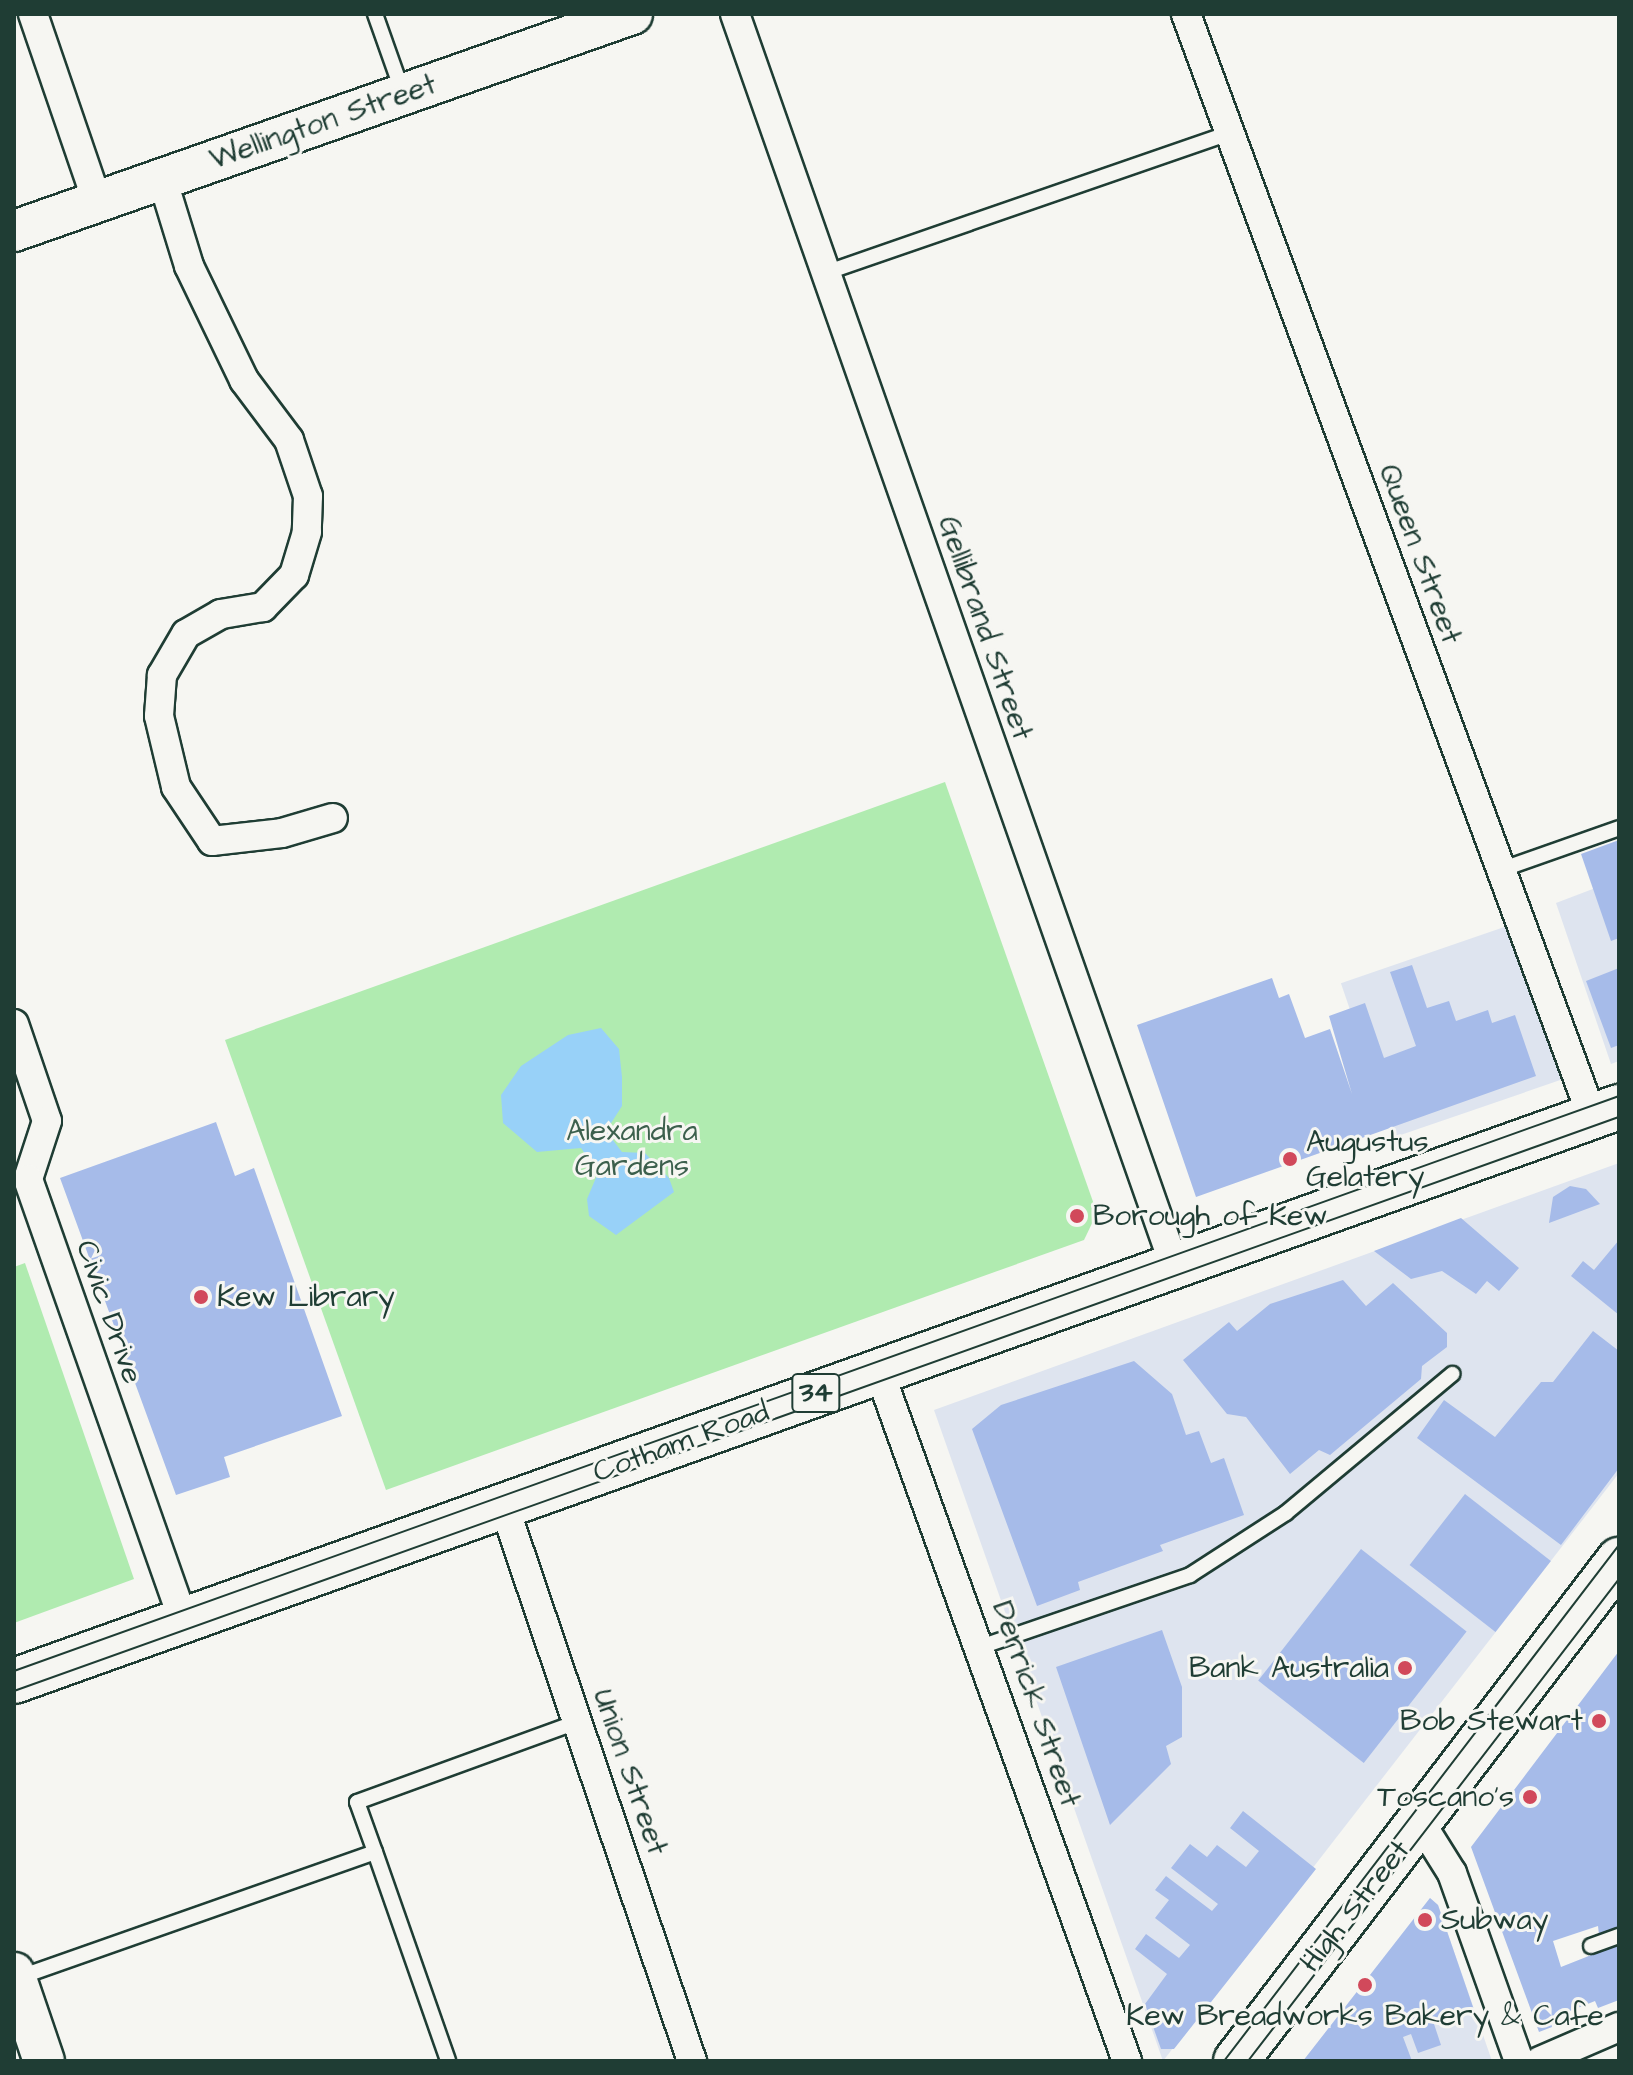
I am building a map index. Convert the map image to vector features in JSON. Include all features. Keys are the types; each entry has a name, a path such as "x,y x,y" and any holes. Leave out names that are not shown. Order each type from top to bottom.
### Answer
{"main road":[{"name":"Cotham Road","path":"14,1681 1606,1111"},
{"name":"High Street","path":"1236,2061 1619,1560"}],"street":[{"path":"33,14 97,201"},
{"name":"Wellington Street","path":"14,231 632,14"},
{"name":"Gellibrand Street","path":"735,14 1174,1264"},
{"name":"Queen Street","path":"1186,14 1500,870 1606,1111"},
{"path":"162,178 189,266 244,380 289,440 308,496 307,532 294,575 263,607 221,614 186,634 162,675 159,716 176,787 212,841 282,833 333,818"},
{"name":"Civic Drive","path":"14,1024 47,1121 28,1179 183,1620"},
{"name":"Derrick Street","path":"879,1371 1127,2061"},
{"name":"Union Street","path":"504,1506 692,2061"},
{"path":"1420,1822 1452,1873 1519,2061"},
{"path":"15,1976 44,2061"},
{"path":"1540,2061 1619,2027"}],"lane":[{"path":"375,14 403,93"},
{"path":"825,273 1229,133"},
{"path":"1500,870 1619,828"},
{"path":"980,1647 1190,1575 1286,1513 1452,1374"},
{"path":"448,2061 357,1802 577,1722"},
{"path":"15,1976 375,1852"},
{"path":"1591,1946 1619,1936"}],"shaded area":[{"path":"1619,879 1619,1061 1611,1064 1556,903"},
{"path":"1513,924 1566,1078 1394,1137 1341,983"},
{"path":"1619,1163 1619,1473 1163,2061 934,1410"},
{"path":"1430,1898 1438,1905 1492,2061 1303,2061"}],"green space":[{"name":"Alexandra Gardens","path":"945,782 1097,1213 1084,1240 386,1490 225,1040"},
{"path":"25,1263 134,1579 14,1623 14,1267"}],"water":[{"path":"601,1028 619,1049 622,1077 622,1106 606,1131 622,1152 645,1153 669,1178 674,1192 616,1235 589,1216 587,1199 598,1173 581,1148 537,1152 503,1123 501,1095 521,1066 568,1035"}],"building":[{"path":"1619,840 1619,938 1611,941 1581,854"},
{"path":"1412,965 1427,1008 1449,1001 1456,1021 1488,1010 1492,1023 1515,1015 1536,1076 1196,1197 1137,1025 1272,978 1279,998 1289,994 1305,1038 1330,1029 1352,1094 1329,1016 1365,1003 1384,1058 1416,1046 1390,972"},
{"path":"1619,968 1619,1045 1611,1048 1586,981"},
{"name":"Kew Library","path":"216,1122 235,1176 254,1168 342,1416 224,1457 230,1477 176,1495 60,1178"},
{"path":"1570,1186 1586,1189 1600,1204 1549,1223 1553,1197"},
{"path":"1461,1218 1519,1268 1499,1291 1487,1281 1476,1294 1442,1271 1411,1279 1374,1251"},
{"path":"1619,1240 1619,1315 1571,1276 1583,1261 1594,1270"},
{"path":"1343,1280 1366,1306 1393,1283 1447,1333 1447,1347 1422,1366 1421,1379 1330,1455 1319,1450 1290,1474 1246,1417 1227,1414 1183,1360 1229,1322 1237,1331 1270,1304"},
{"path":"1593,1331 1619,1351 1619,1468 1561,1545 1417,1438 1444,1400 1495,1437 1541,1382 1553,1382"},
{"path":"1134,1361 1172,1394 1186,1435 1199,1431 1211,1463 1224,1458 1244,1515 1160,1545 1163,1551 1078,1582 1080,1590 1037,1606 972,1429 1001,1405"},
{"path":"1465,1494 1551,1561 1495,1632 1410,1565"},
{"path":"1361,1549 1467,1631 1364,1763 1258,1681"},
{"path":"1162,1630 1182,1687 1182,1737 1166,1746 1171,1764 1110,1825 1056,1667"},
{"path":"1619,1651 1619,1927 1599,1935 1598,1926 1553,1941 1561,1967 1619,1944 1619,2000 1598,2008 1595,2001 1550,2019 1552,2027 1539,2032 1471,1847"},
{"path":"1243,1811 1316,1869 1174,2049 1161,2049 1145,2004 1167,1974 1135,1949 1146,1934 1179,1958 1190,1945 1155,1918 1169,1900 1155,1890 1166,1876 1212,1911 1218,1904 1171,1868 1190,1844 1207,1857 1217,1845 1246,1867 1259,1851 1230,1828"},
{"path":"1430,1898 1438,1905 1473,2007 1433,2021 1441,2045 1418,2053 1411,2034 1403,2037 1412,2061 1303,2061"}],"tram line":[{"path":"14,1671 1619,1096"},
{"path":"14,1691 1619,1117"},
{"path":"1224,2061 1619,1545"},
{"path":"1248,2061 1619,1579"}],"place":[{"name":"Augustus Gelatery","path":"1290,1159"},
{"name":"Borough of Kew","path":"1077,1216"},
{"name":"Kew Library","path":"201,1297"},
{"name":"Bank Australia","path":"1405,1668"},
{"name":"Bob Stewart","path":"1599,1721"},
{"name":"Toscano's","path":"1530,1797"},
{"name":"Subway","path":"1425,1920"},
{"name":"Kew Breadworks Bakery & Cafe","path":"1365,1985"}]}
